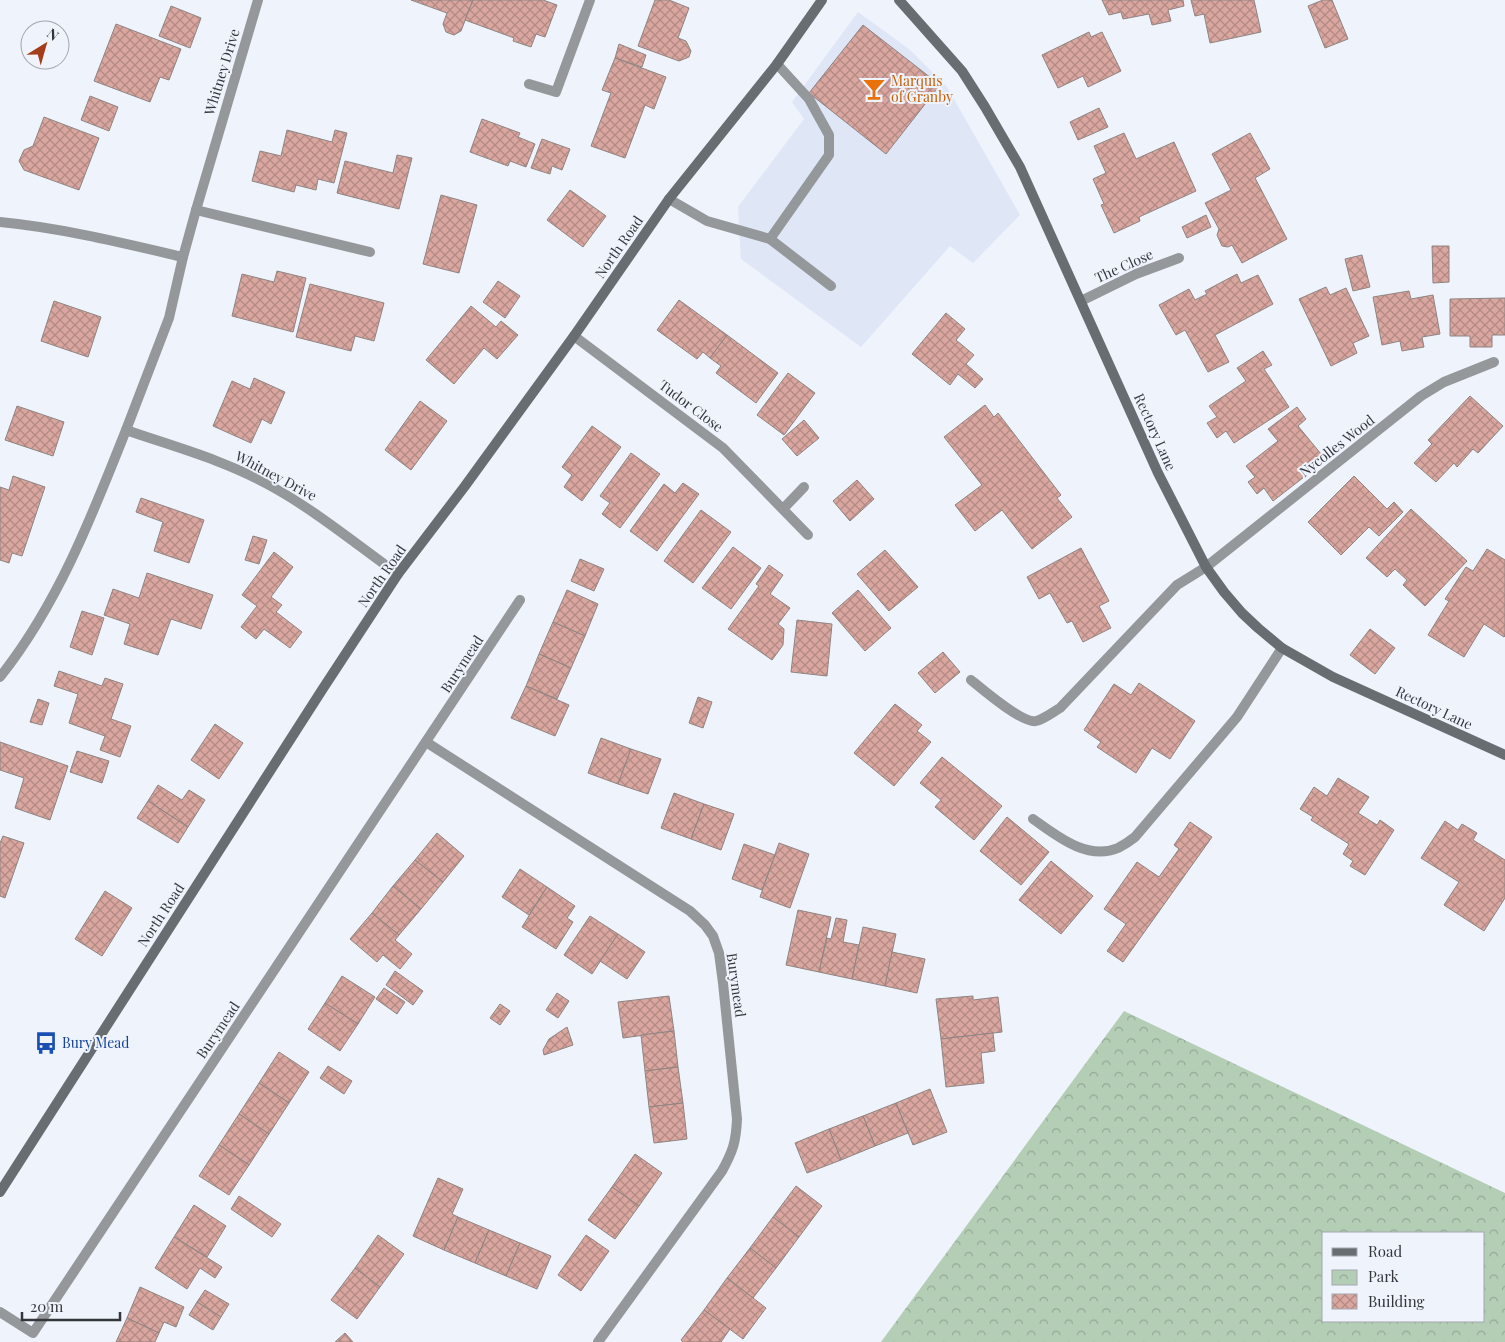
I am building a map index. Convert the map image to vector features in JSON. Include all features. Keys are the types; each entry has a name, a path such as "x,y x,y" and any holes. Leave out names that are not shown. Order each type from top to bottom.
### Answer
{"main road":[{"name":"North Road","path":"0,1192 398,574 465,486 574,336 669,199 777,64 822,0"},
{"name":"Rectory Lane","path":"899,0 962,71 1020,167 1158,473 1206,567 1242,613 1282,648 1333,676 1505,755"}],"street":[{"name":"Whitney Drive","path":"0,677 35,628 55,593 97,503 169,318 196,210 258,0"},
{"path":"529,84 556,92 590,0"},
{"path":"770,239 829,155 829,134 809,100 777,64"},
{"path":"669,199 707,221 770,239 830,286"},
{"path":"196,210 370,252"},
{"path":"0,222 23,224 89,236 183,258"},
{"name":"The Close","path":"1081,301 1136,274 1179,258"},
{"name":"Tudor Close","path":"574,336 723,448 808,535"},
{"name":"Nycolles Wood","path":"971,680 1023,719 1034,722 1060,708 1177,585 1206,567 1421,396 1444,382 1494,362"},
{"name":"Whitney Drive","path":"126,430 235,468 269,485 316,513 398,574"},
{"path":"783,509 804,488"},
{"name":"Burymead","path":"0,1312 32,1337 520,600"},
{"path":"1034,819 1063,841 1083,849 1105,852 1119,848 1135,838 1236,717 1282,648"},
{"name":"Burymead","path":"426,742 690,911 713,936 719,953 737,1119 736,1138 732,1152 722,1171 598,1342"}],"shaded area":[{"path":"858,12 909,49 947,87 1020,215 973,263 950,246 861,347 741,259 738,207 804,119 792,102"}],"green space":[{"path":"1124,1011 1505,1193 1505,1342 881,1342"}],"building":[{"path":"411,0 473,0 461,31 454,35 446,32 443,24 447,13"},
{"path":"473,0 543,0 557,5 545,37 536,34 531,47 513,41 514,38 465,20"},
{"path":"655,0 669,0 689,8 678,38 686,41 691,51 689,57 679,61 638,46"},
{"path":"1102,0 1183,0 1184,6 1168,10 1171,21 1152,25 1149,14 1123,19 1121,12 1109,15"},
{"path":"1191,0 1254,0 1261,32 1210,43 1204,14 1195,16"},
{"path":"1323,0 1332,0 1348,39 1325,48 1308,6"},
{"path":"171,6 201,18 190,48 159,36"},
{"path":"116,24 181,49 169,80 160,77 150,102 94,81"},
{"name":"Marquis of Granby","path":"863,25 940,85 886,154 809,93"},
{"path":"1089,32 1091,37 1102,32 1121,71 1088,87 1083,76 1058,88 1042,55"},
{"path":"619,44 646,55 642,67 615,58"},
{"path":"615,58 666,77 654,109 645,105 625,158 591,146 611,93 602,90"},
{"path":"90,96 118,107 109,131 81,120"},
{"path":"1099,108 1108,127 1078,140 1070,122"},
{"path":"44,117 99,138 79,190 24,170 19,161 24,150 33,146"},
{"path":"482,119 520,133 518,137 535,144 526,167 510,161 508,166 470,152"},
{"path":"287,130 332,142 335,130 347,133 334,183 318,179 316,190 296,185 294,192 252,181 260,151 281,156"},
{"path":"1124,133 1136,159 1174,142 1196,191 1139,217 1140,221 1114,233 1101,205 1104,204 1093,179 1106,173 1094,146"},
{"path":"1250,133 1270,169 1255,178 1287,239 1242,263 1232,245 1228,247 1222,246 1217,235 1219,229 1205,203 1231,190 1212,154"},
{"path":"542,139 570,149 562,170 552,166 550,174 531,168"},
{"path":"397,155 412,158 399,209 337,193 345,161 393,173"},
{"path":"570,190 606,216 583,247 547,220"},
{"path":"441,195 477,205 459,273 423,264"},
{"path":"1206,215 1211,227 1187,238 1182,227"},
{"path":"1432,246 1449,246 1449,282 1433,283"},
{"path":"1362,255 1370,287 1353,291 1345,259"},
{"path":"277,271 306,278 293,332 232,316 242,274 274,282"},
{"path":"1237,274 1241,283 1258,275 1273,304 1215,335 1229,362 1208,372 1185,330 1176,335 1159,305 1189,289 1195,300 1207,294 1205,291"},
{"path":"498,281 520,296 505,318 483,302"},
{"path":"310,284 384,303 374,341 355,336 351,351 296,337"},
{"path":"1326,287 1330,295 1346,288 1369,336 1353,343 1357,353 1331,366 1299,299"},
{"path":"1409,291 1411,299 1433,295 1440,334 1422,337 1424,347 1402,351 1400,341 1382,345 1373,297"},
{"path":"1505,298 1505,335 1492,335 1492,347 1470,347 1470,336 1450,336 1450,299"},
{"path":"679,300 727,335 710,358 703,352 697,359 657,330"},
{"path":"54,301 101,317 88,357 41,341"},
{"path":"471,306 496,327 501,321 518,335 497,359 484,348 454,384 426,360"},
{"path":"946,313 965,329 956,340 974,355 966,364 983,379 975,388 958,374 950,385 912,354"},
{"path":"727,335 778,373 756,403 716,373 721,366 710,358"},
{"path":"1263,351 1272,365 1264,369 1289,407 1234,443 1226,431 1217,438 1207,423 1217,417 1209,406 1246,381 1237,368"},
{"path":"788,373 815,393 784,435 757,415"},
{"path":"254,378 285,392 271,424 262,419 251,443 213,426 232,381 250,389"},
{"path":"1470,396 1503,426 1478,453 1473,449 1457,467 1454,463 1436,482 1414,463 1432,444 1428,440"},
{"path":"420,401 447,421 411,470 385,450"},
{"path":"985,405 994,417 998,413 1061,495 1057,498 1072,517 1032,549 1002,510 975,531 955,505 982,485 944,437"},
{"path":"17,406 64,422 53,456 5,440"},
{"path":"1297,407 1306,419 1298,426 1326,460 1273,501 1264,488 1257,494 1248,482 1255,477 1246,466 1278,441 1268,429"},
{"path":"804,420 819,438 797,456 782,439"},
{"path":"592,426 621,447 582,501 564,487 572,475 562,467"},
{"path":"631,453 660,474 620,528 602,514 610,503 600,496"},
{"path":"13,476 45,487 22,556 12,553 9,563 0,560 0,487 9,490"},
{"path":"1354,476 1387,509 1394,502 1403,512 1379,536 1369,527 1341,555 1308,522"},
{"path":"857,480 874,499 850,521 833,501"},
{"path":"683,483 699,494 657,551 630,531 664,484 675,493"},
{"path":"141,498 204,520 189,563 154,551 163,522 136,512"},
{"path":"1411,509 1467,561 1425,606 1403,585 1407,580 1395,569 1387,577 1366,558"},
{"path":"701,510 731,532 693,583 664,561"},
{"path":"253,536 267,540 259,564 245,560"},
{"path":"733,547 761,568 731,609 702,588"},
{"path":"1081,548 1109,601 1099,606 1111,628 1083,642 1072,621 1067,623 1050,593 1039,599 1027,577"},
{"path":"1487,549 1505,560 1505,636 1484,624 1464,657 1428,635 1449,601 1445,599 1466,567 1473,571"},
{"path":"885,550 918,587 889,611 857,574"},
{"path":"274,552 293,567 271,597 282,605 276,612 302,632 290,648 264,629 256,639 241,627 257,606 242,595"},
{"path":"580,559 604,569 594,591 571,581"},
{"path":"769,565 783,575 770,594 790,608 778,624 784,629 783,645 772,660 728,629 759,586 756,584"},
{"path":"147,573 213,595 201,629 171,619 158,655 124,644 130,624 104,615 113,589 139,598"},
{"path":"567,590 598,604 585,636 553,622"},
{"path":"858,590 891,628 865,651 832,613"},
{"path":"82,611 104,618 92,655 70,647"},
{"path":"797,620 832,624 827,676 791,672"},
{"path":"553,622 585,636 571,668 539,654"},
{"path":"1370,629 1395,648 1375,674 1350,655"},
{"path":"943,652 960,672 935,693 918,673"},
{"path":"539,654 571,668 557,699 526,686"},
{"path":"59,671 102,686 105,678 123,684 111,719 131,726 120,757 100,750 105,736 69,723 78,694 54,686"},
{"path":"1139,683 1195,721 1170,759 1152,748 1136,773 1097,747 1101,742 1084,730 1114,684 1131,695"},
{"path":"526,686 569,705 555,736 511,718"},
{"path":"698,697 712,702 703,728 689,723"},
{"path":"38,699 49,703 42,725 30,722"},
{"path":"895,704 922,725 917,731 931,742 894,786 854,753"},
{"path":"215,724 243,743 219,779 191,760"},
{"path":"601,738 631,749 618,784 588,773"},
{"path":"0,742 68,766 50,820 15,808 24,778 0,770"},
{"path":"631,749 661,759 648,794 618,784"},
{"path":"77,751 109,761 102,783 70,772"},
{"path":"942,757 1002,806 974,840 935,807 941,800 920,783"},
{"path":"1338,778 1369,797 1358,813 1377,825 1380,820 1394,830 1365,875 1350,866 1353,861 1343,854 1349,844 1311,820 1313,817 1300,809 1314,787 1327,796"},
{"path":"158,785 182,800 189,790 205,800 188,827 148,801"},
{"path":"674,793 704,804 691,839 661,828"},
{"path":"148,801 188,827 178,843 137,818"},
{"path":"704,804 734,814 721,850 691,839"},
{"path":"1007,817 1049,852 1021,885 980,851"},
{"path":"1445,821 1458,830 1462,824 1477,833 1473,840 1505,860 1505,898 1484,931 1444,905 1459,882 1421,858"},
{"path":"1190,822 1212,837 1123,962 1107,951 1126,924 1104,909 1137,862 1159,877 1179,849 1174,845"},
{"path":"437,833 464,856 443,882 415,860"},
{"path":"3,836 24,843 5,898 0,896 0,843"},
{"path":"779,843 809,854 790,908 760,897"},
{"path":"744,844 775,855 762,890 732,879"},
{"path":"415,860 443,882 421,909 393,886"},
{"path":"1051,861 1093,896 1061,934 1019,900"},
{"path":"520,869 547,887 529,915 502,897"},
{"path":"393,886 421,909 399,935 372,913"},
{"path":"547,887 575,906 567,918 573,922 556,949 522,927"},
{"path":"105,891 132,908 102,956 75,939"},
{"path":"798,910 831,917 819,972 786,965"},
{"path":"372,913 399,935 395,940 412,954 400,969 383,955 377,962 350,939"},
{"path":"590,916 618,934 592,974 564,955"},
{"path":"836,918 847,920 843,942 859,945 852,979 819,972 827,938 831,939"},
{"path":"863,927 896,934 885,986 852,979"},
{"path":"618,934 645,952 627,979 600,961"},
{"path":"892,952 925,959 917,993 885,986"},
{"path":"395,971 423,991 413,1005 386,985"},
{"path":"342,976 375,997 358,1024 325,1003"},
{"path":"384,988 405,1002 397,1014 376,999"},
{"path":"557,993 569,1001 558,1018 546,1010"},
{"path":"669,996 674,1031 623,1038 618,1002"},
{"path":"973,996 973,1000 998,997 1002,1032 941,1039 936,999"},
{"path":"325,1003 358,1024 340,1051 308,1029"},
{"path":"500,1004 510,1011 500,1025 490,1018"},
{"path":"567,1027 573,1045 544,1055 543,1050 549,1039"},
{"path":"674,1031 678,1067 645,1071 641,1035"},
{"path":"993,1033 995,1051 981,1053 984,1083 946,1087 941,1039"},
{"path":"279,1052 309,1072 289,1103 259,1083"},
{"path":"328,1066 352,1081 344,1094 320,1078"},
{"path":"678,1067 683,1103 649,1107 645,1071"},
{"path":"259,1083 289,1103 269,1134 239,1114"},
{"path":"930,1089 947,1132 913,1145 896,1103"},
{"path":"683,1103 687,1139 654,1143 649,1107"},
{"path":"896,1103 908,1133 875,1146 863,1116"},
{"path":"239,1114 269,1134 249,1165 219,1145"},
{"path":"863,1116 875,1146 841,1160 829,1129"},
{"path":"829,1129 841,1160 807,1173 795,1143"},
{"path":"219,1145 249,1165 229,1195 199,1176"},
{"path":"635,1154 662,1173 639,1206 612,1187"},
{"path":"438,1178 463,1189 452,1214 458,1217 444,1250 413,1236"},
{"path":"796,1186 822,1206 799,1237 773,1217"},
{"path":"612,1187 639,1206 615,1239 588,1220"},
{"path":"239,1196 281,1224 272,1237 231,1209"},
{"path":"194,1205 226,1226 207,1257 174,1237"},
{"path":"458,1217 489,1230 475,1263 444,1250"},
{"path":"773,1217 799,1237 776,1268 750,1248"},
{"path":"489,1230 520,1243 506,1276 475,1263"},
{"path":"378,1235 404,1254 380,1287 355,1268"},
{"path":"586,1235 609,1251 581,1291 558,1275"},
{"path":"174,1237 222,1267 215,1278 200,1268 187,1289 155,1268"},
{"path":"520,1243 551,1256 537,1289 506,1276"},
{"path":"750,1248 776,1268 753,1298 727,1278"},
{"path":"355,1268 380,1287 357,1319 331,1300"},
{"path":"727,1278 766,1308 743,1339 704,1310"},
{"path":"140,1287 184,1307 176,1327 164,1322 159,1333 127,1318"},
{"path":"205,1290 229,1304 221,1317 197,1302"},
{"path":"197,1302 221,1317 213,1330 189,1315"},
{"path":"704,1310 730,1329 721,1342 683,1342 681,1340"},
{"path":"127,1318 159,1333 155,1342 116,1342"},
{"path":"345,1333 353,1342 335,1342"}],"place":[{"name":"Marquis of Granby","path":"874,89"},
{"name":"Bury Mead","path":"46,1043"}]}
